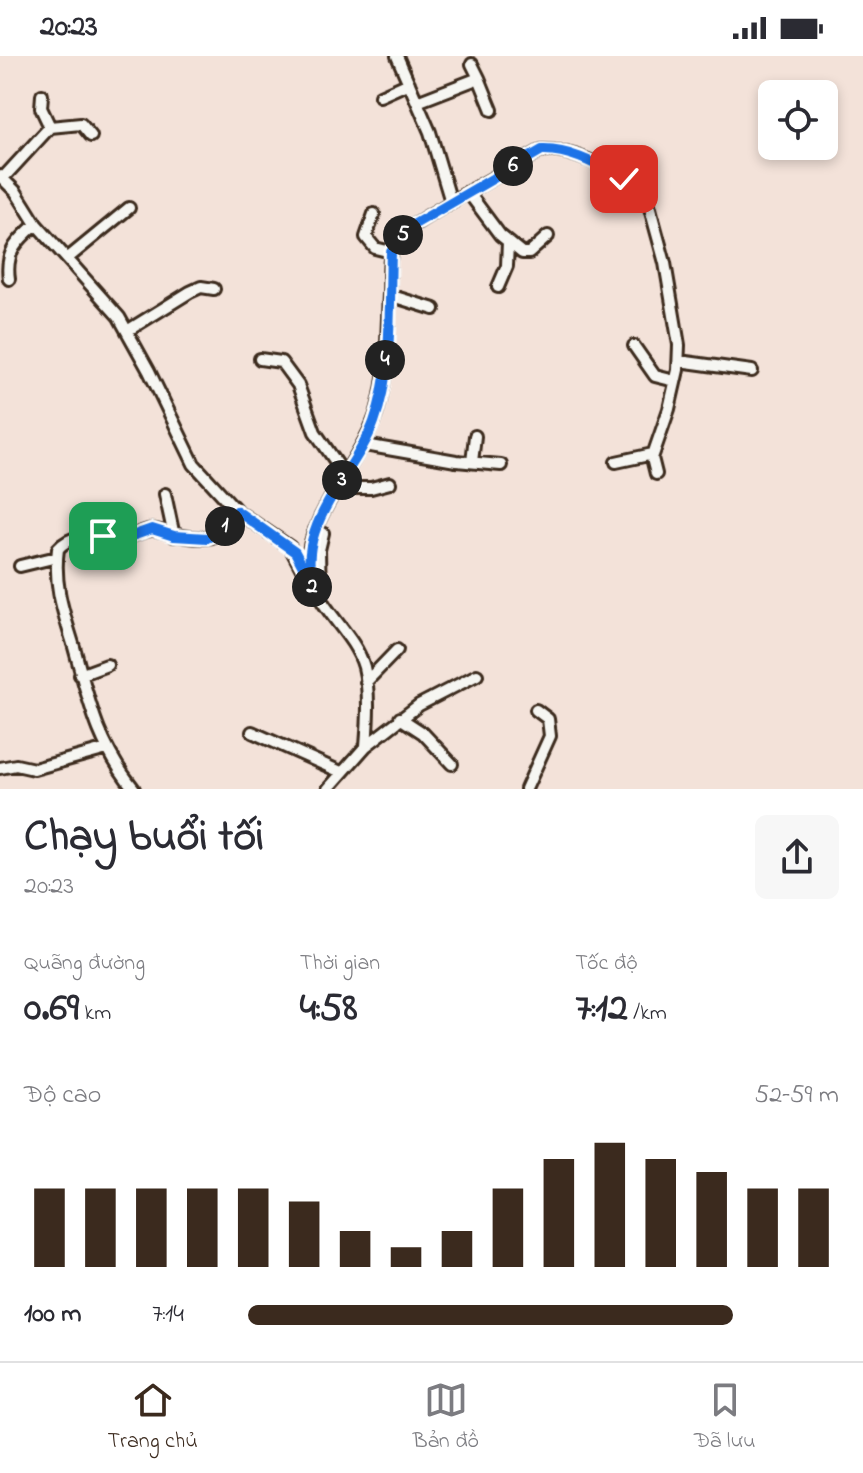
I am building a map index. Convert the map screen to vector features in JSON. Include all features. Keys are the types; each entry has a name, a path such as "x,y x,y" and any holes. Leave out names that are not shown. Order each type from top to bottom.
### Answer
{"street":[{"path":"402,59 430,132 451,202"},
{"path":"472,64 492,110"},
{"path":"417,102 479,78"},
{"path":"380,96 409,83"},
{"path":"42,95 41,108 50,127"},
{"path":"91,136 81,124 50,127 2,176 36,224 127,331 188,455 237,511 295,552 318,595 359,657 366,682 366,746"},
{"path":"318,595 308,562 311,542 345,475 365,445 381,398 391,252 406,231 542,150 556,151 595,164 645,190 665,263 679,361 653,454 652,468 656,474"},
{"path":"514,166 521,176"},
{"path":"468,192 508,242 525,254 548,236"},
{"path":"68,258 129,208"},
{"path":"374,214 366,237 375,248 391,252"},
{"path":"9,279 7,265 11,251 36,224"},
{"path":"498,287 507,266 508,242"},
{"path":"127,331 190,292 201,287 214,289"},
{"path":"389,295 434,309"},
{"path":"634,346 655,376 675,381"},
{"path":"260,359 281,362 295,380 315,432 345,475"},
{"path":"679,361 752,371"},
{"path":"472,462 475,436"},
{"path":"365,445 501,465"},
{"path":"616,462 653,454"},
{"path":"338,488 371,488 390,483"},
{"path":"165,494 174,536"},
{"path":"134,789 107,749 90,713 59,604 57,557 61,545 83,537 122,538 152,529 174,536 212,537 237,511"},
{"path":"318,595 319,550 323,533"},
{"path":"20,566 57,557"},
{"path":"366,682 397,650"},
{"path":"80,675 107,665"},
{"path":"328,789 366,746 400,718 477,675"},
{"path":"526,789 550,736 548,719 536,710"},
{"path":"400,718 423,733 452,764"},
{"path":"252,732 341,772"},
{"path":"0,768 16,765 34,769 107,749"}],"route":[{"path":"103,536 122,538 152,529 174,536 207,538 219,533 237,511 295,552 308,582 317,593 308,562 311,542 345,475 365,445 381,398 394,245 413,225 542,150 556,151 595,164 624,179"}]}
